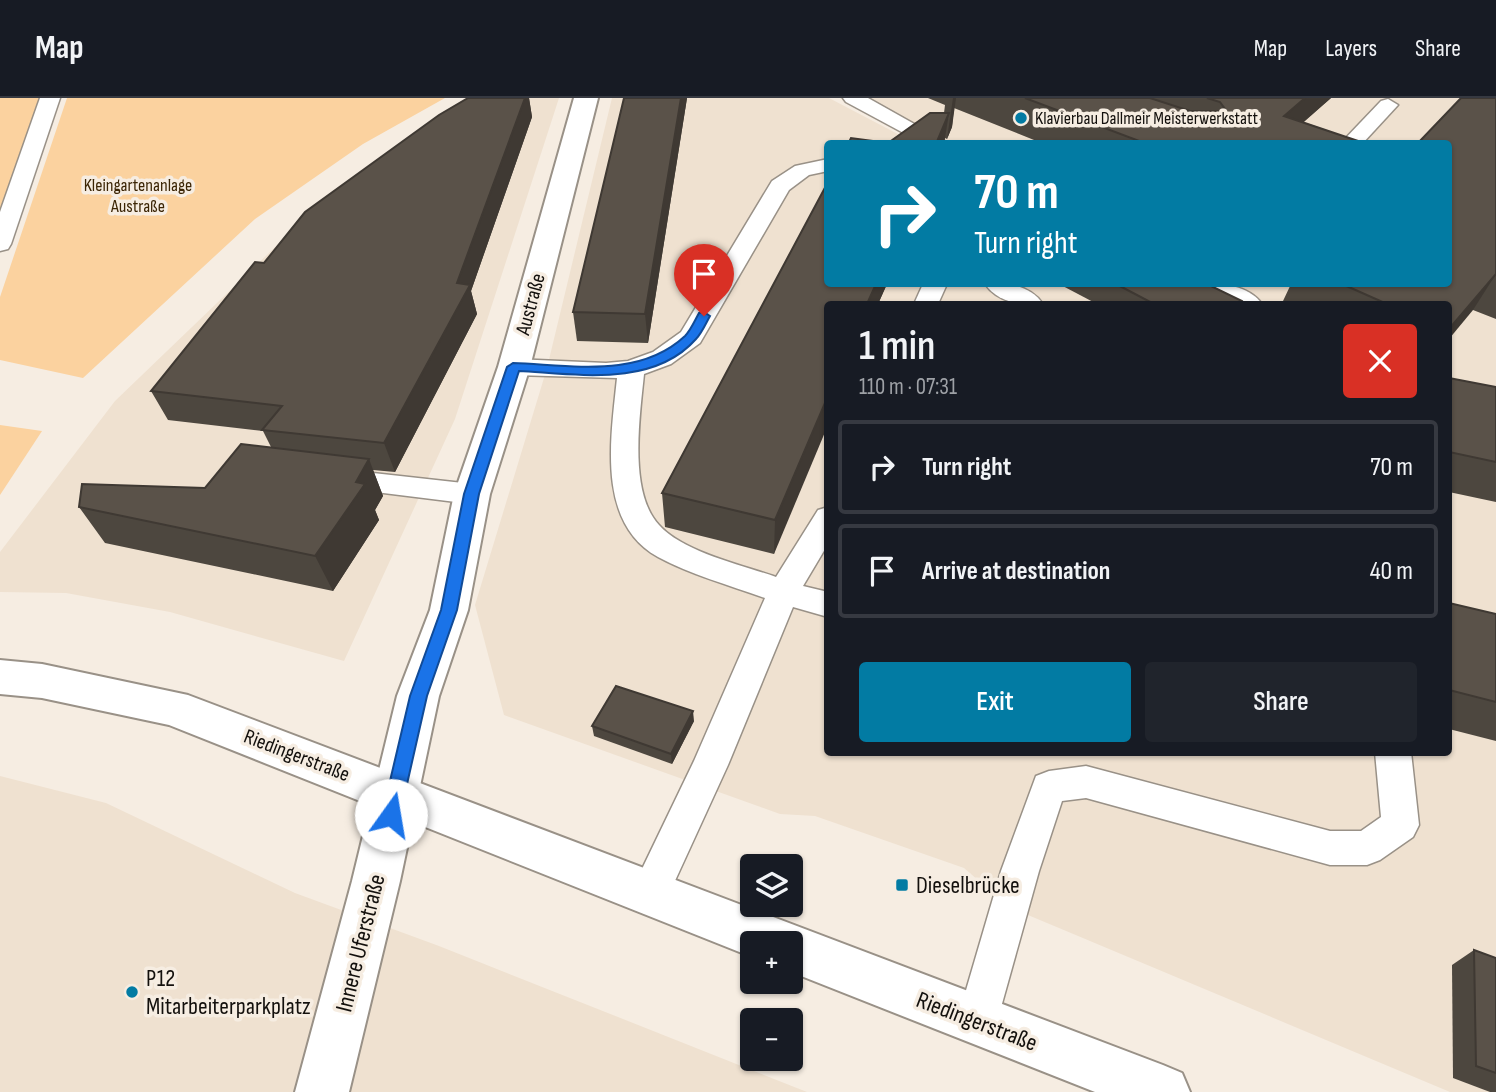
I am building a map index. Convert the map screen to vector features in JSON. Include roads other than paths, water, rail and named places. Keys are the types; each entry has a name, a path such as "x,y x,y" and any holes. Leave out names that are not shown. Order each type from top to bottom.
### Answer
{"street":[{"name":"Austraße","path":"396,793 418,696 449,610 472,494 513,367 586,98"},
{"name":"Riedingerstraße","path":"0,677 42,681 173,708 747,931"},
{"name":"Innere Uferstraße","path":"322,1092 396,793"},
{"name":"Riedingerstraße","path":"803,953 1163,1092"}],"lane":[{"path":"0,244 50,98"},
{"path":"853,98 932,140"},
{"path":"1354,140 1392,101"},
{"path":"513,367 606,371 631,369 662,358 691,337 780,186 802,170 824,165"},
{"path":"1002,287 1026,301"},
{"path":"1215,287 1244,301"},
{"path":"631,369 624,466 629,495 639,522 665,547 783,592 824,604"},
{"path":"305,475 472,494"},
{"path":"649,894 710,765 783,592 824,525"},
{"path":"978,1021 1020,872 1049,787 1086,782 1329,848 1367,848 1400,825 1393,756"}],"place":[{"name":"Klavierbau Dallmeir Meisterwerkstatt","path":"1021,118"},
{"name":"Dieselbrücke","path":"902,885"},
{"name":"P12 Mitarbeiterparkplatz","path":"132,992"}],"park label":[{"name":"Kleingartenanlage Austraße","path":"138,196"}]}
